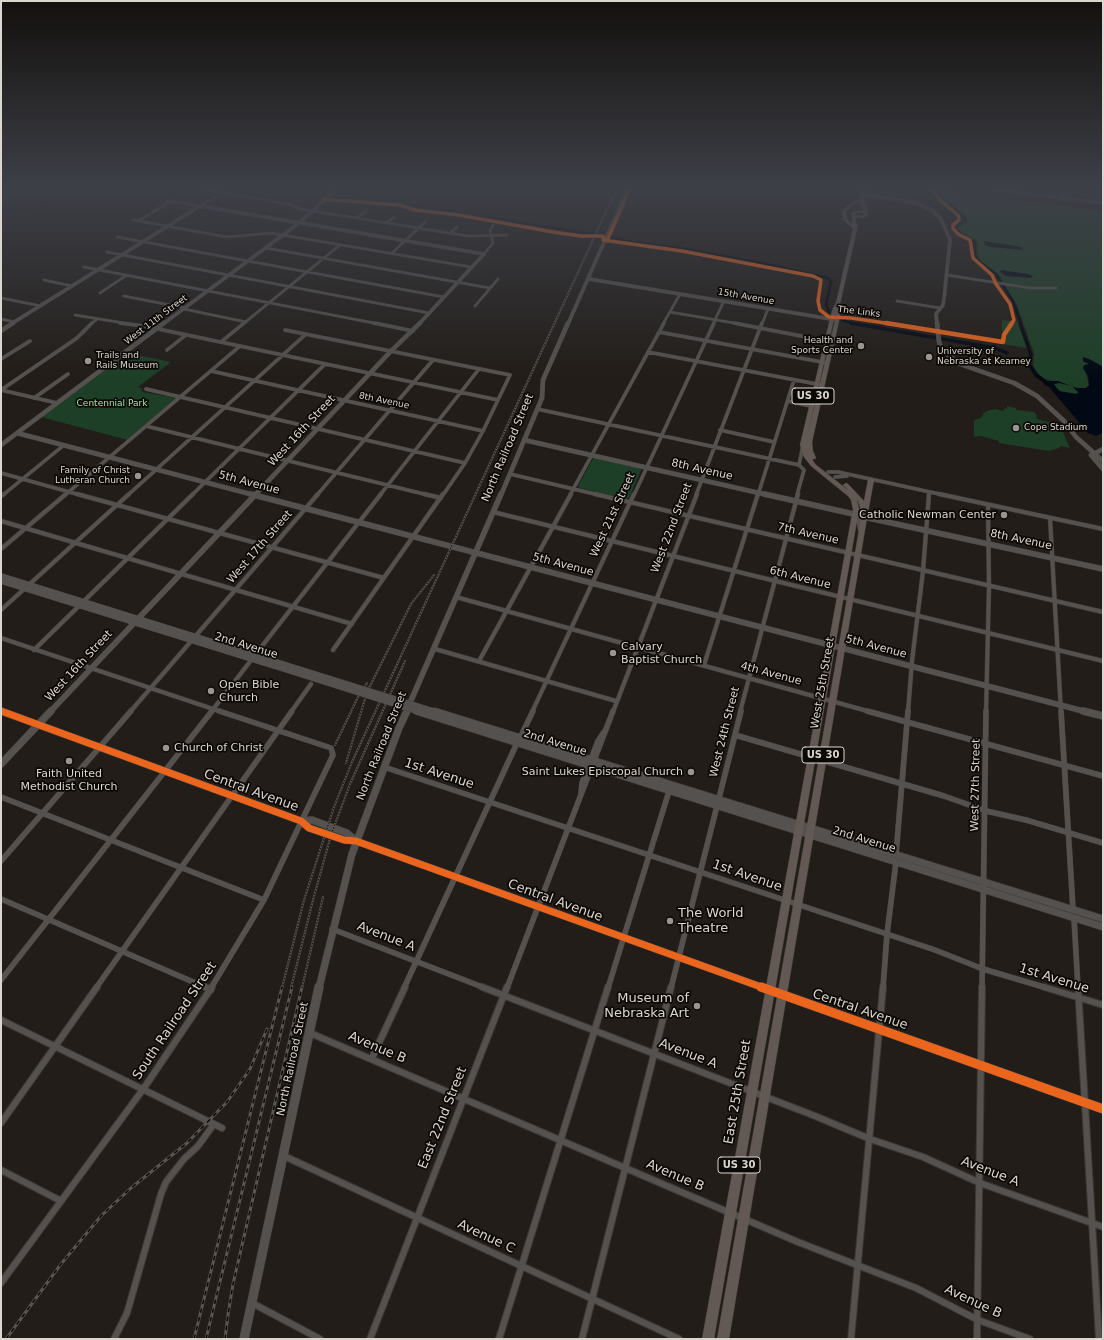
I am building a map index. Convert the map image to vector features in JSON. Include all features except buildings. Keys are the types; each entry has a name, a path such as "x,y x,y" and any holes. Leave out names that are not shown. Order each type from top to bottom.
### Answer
{"main road":[{"name":"West 24th Street","path":"803,445 816,384 824,362 834,320 839,309 838,302 850,253"},
{"name":"West 24th Street","path":"824,362 822,385 808,447 813,457 825,473"},
{"path":"803,445 810,461 825,473 852,490 861,500 864,515"},
{"name":"West 25th Street","path":"770,991 856,514 854,500 835,479"},
{"name":"West 25th Street","path":"781,994 871,480"},
{"name":"East 25th Street","path":"708,1339 770,991"},
{"name":"US 30","path":"723,1339 781,994"}],"street":[{"path":"110,253 429,313"},
{"path":"1,331 126,253"},
{"path":"201,253 444,297"},
{"name":"West 11th Street","path":"1,445 260,253"},
{"path":"292,253 490,288"},
{"path":"221,342 331,253"},
{"path":"383,253 471,267"},
{"path":"475,253 484,254"},
{"name":"North Railroad Street","path":"244,1339 332,929 356,840 399,728 435,649 543,395 543,380 600,253"},
{"path":"949,253 943,305 940,308 936,318 938,340 942,350 960,364 1014,383 1037,396 1064,421 1076,437 1077,442 1103,461"},
{"name":"West 16th Street","path":"1,764 391,351 413,331 484,254"},
{"path":"84,267 413,331"},
{"path":"100,293 128,275"},
{"path":"947,275 1030,288 1056,288"},
{"path":"475,306 498,279"},
{"name":"15th Avenue","path":"589,279 834,320"},
{"path":"44,280 72,286"},
{"path":"480,661 552,526 680,294"},
{"path":"124,296 246,322"},
{"path":"1,298 41,306"},
{"name":"West 21st Street","path":"372,1058 455,876 724,301"},
{"path":"897,301 940,308"},
{"name":"West 22nd Street","path":"538,906 567,828 586,784 592,763 720,430 768,309"},
{"path":"670,312 829,341"},
{"path":"75,315 96,320 157,329 498,400"},
{"path":"1,319 15,322"},
{"path":"1,390 65,347 96,320"},
{"path":"285,330 510,375 484,431 465,463 333,650"},
{"path":"659,332 824,362"},
{"path":"1,610 306,334"},
{"path":"168,350 186,335"},
{"path":"1,359 30,340"},
{"path":"1,549 240,346"},
{"path":"648,352 822,385"},
{"name":"West 17th Street","path":"1,861 433,360"},
{"path":"34,650 325,364"},
{"path":"1,980 479,369"},
{"name":"8th Avenue","path":"211,371 484,431"},
{"path":"34,398 68,374"},
{"path":"704,665 794,380"},
{"path":"146,389 465,463"},
{"path":"1,390 57,403"},
{"path":"788,402 811,406"},
{"path":"537,409 799,465"},
{"path":"146,426 441,498"},
{"path":"720,430 774,442"},
{"name":"5th Avenue","path":"17,433 1103,716"},
{"name":"8th Avenue","path":"524,440 856,514"},
{"name":"West 24th Street","path":"582,1339 749,678 797,501 804,470 799,465 803,445"},
{"path":"1,496 64,446"},
{"path":"1096,456 1103,449"},
{"path":"1096,456 1103,468"},
{"path":"825,473 838,472 1103,529"},
{"path":"1,473 384,578"},
{"name":"7th Avenue","path":"510,474 989,587 1103,612"},
{"path":"835,479 858,477"},
{"path":"850,1339 870,1139 887,934 896,858 912,667 923,571 929,492"},
{"name":"West 27th Street","path":"977,1339 980,1183 980,1066 983,885 986,811 989,587 988,505"},
{"name":"6th Avenue","path":"493,512 1103,662"},
{"path":"856,514 859,516 859,526 861,532"},
{"name":"8th Avenue","path":"864,515 989,544 1103,568"},
{"path":"1050,518 1073,909"},
{"path":"1,521 352,624"},
{"name":"2nd Avenue","path":"1,576 27,586 503,736 983,885 1073,909 1103,919"},
{"name":"2nd Avenue","path":"1,581 27,586"},
{"name":"4th Avenue","path":"456,597 1103,776"},
{"path":"1,638 278,730"},
{"path":"435,649 616,701"},
{"path":"1,1123 311,684"},
{"name":"Central Avenue","path":"1,711 301,821 309,828 347,841 356,840 770,991 880,1028 980,1066 1103,1109"},
{"name":"South Railroad Street","path":"1,1283 144,1088 238,948 264,900 333,755 331,748 278,730"},
{"path":"735,735 902,784 986,811 1103,843"},
{"name":"1st Avenue","path":"384,767 935,950 982,969 1103,1005"},
{"path":"499,1339 670,787"},
{"path":"1,797 264,900"},
{"name":"2nd Avenue","path":"983,885 1103,927"},
{"path":"1,899 211,990"},
{"name":"East 22nd Street","path":"370,1339 538,906"},
{"path":"1074,918 1099,1339"},
{"name":"Avenue A","path":"332,929 764,1096 870,1139 923,1157 980,1183 1103,1227"},
{"path":"1,1020 144,1088 222,1128"},
{"name":"Avenue B","path":"310,1033 372,1058 731,1213 857,1266 916,1288 978,1320 1030,1339"},
{"path":"114,1339 127,1313 161,1194 166,1182 198,1146 214,1124"},
{"name":"Avenue C","path":"284,1156 679,1339"},
{"path":"1,1170 61,1201"},
{"path":"252,1303 320,1339"}],"green space":[{"path":"977,253 1103,253 1103,367 1087,358 1083,361 1089,364 1084,366 1089,385 1086,388 1082,389 1076,394 1063,393 1054,386 1053,381 1043,379 1037,372 1033,366 1034,353 1017,305 1004,288 1001,277 979,259"},
{"path":"1002,320 1018,322 1027,348 1002,344"},
{"name":"Centennial Park","path":"128,353 171,362 138,387 143,389 141,390 143,392 177,398 128,440 41,417"},
{"name":"Cope Stadium","path":"1007,406 1016,408 1016,410 1034,412 1037,419 1058,425 1058,431 1063,432 1070,448 1060,446 1059,448 1049,451 999,443 999,441 981,436 974,437 974,420 981,418 987,411 995,409 1004,411 1004,408 1007,409"},
{"path":"595,458 642,468 629,498 579,488 578,486"}],"shaded area":[{"path":"1001,270 1033,276 1031,278 1006,276 1000,272"},
{"path":"1083,357 1103,367 1103,433 1096,436 1088,433 1049,387 1043,384 1048,381 1058,381 1071,386 1059,383 1054,384 1059,391 1076,394 1079,393 1072,386 1077,388 1086,388 1089,385 1088,376 1083,368 1084,365 1089,364 1083,361"}],"waterway":[{"path":"705,253 762,263 828,278 831,282 826,304 829,312"},
{"path":"975,253 980,262 996,274 1013,301 1021,324"},
{"path":"842,320 851,323"},
{"path":"851,323 995,348 1007,353"},
{"path":"1020,323 1031,355 1028,362 1036,375 1046,382"}],"railway":[{"path":"282,988 304,900 334,807 352,762 587,253"},
{"path":"346,763 367,692 411,604 434,575"},
{"path":"291,988 331,835 350,784 405,661"},
{"path":"335,745 358,697 367,683"},
{"path":"302,988 323,897"},
{"path":"194,1339 282,987"},
{"path":"206,1339 292,987"},
{"path":"227,1321 233,1284 302,987"},
{"path":"6,1339 61,1264 101,1216 131,1188 187,1143 227,1102 250,1069 267,1029"},
{"path":"225,1339 228,1315"}],"cycle path":[{"name":"The Links","path":"690,253 813,276 821,280 818,301 820,310 829,317 851,318 1003,342 1004,335 1014,320 1010,304 996,284 992,275 973,258 972,253"},
{"path":"1,711 301,821 309,828 344,840 356,841 1103,1109"}],"place":[{"name":"Health and Sports Center","path":"861,346"},
{"name":"University of Nebraska at Kearney","path":"929,357"},
{"name":"Trails and Rails Museum","path":"88,361"},
{"name":"Cope Stadium","path":"1016,428"},
{"name":"Family of Christ Lutheran Church","path":"138,476"},
{"name":"Catholic Newman Center","path":"1004,515"},
{"name":"Calvary Baptist Church","path":"613,653"},
{"name":"Open Bible Church","path":"211,691"},
{"name":"Church of Christ","path":"166,748"},
{"name":"Faith United Methodist Church","path":"69,761"},
{"name":"Saint Lukes Episcopal Church","path":"691,772"},
{"name":"The World Theatre","path":"670,921"},
{"name":"Museum of Nebraska Art","path":"697,1006"}]}
